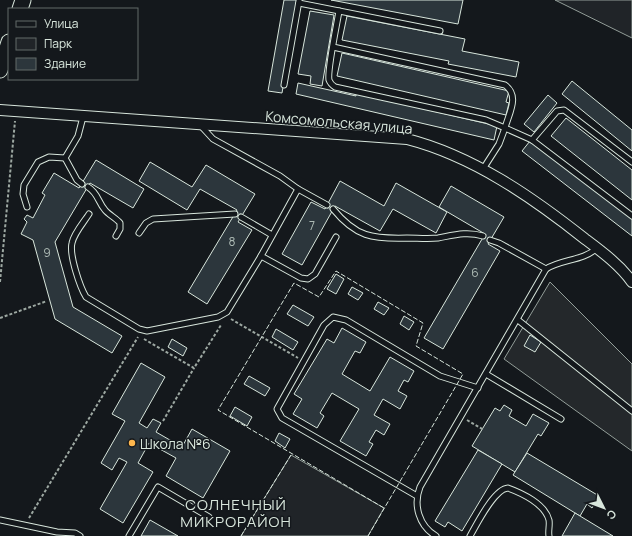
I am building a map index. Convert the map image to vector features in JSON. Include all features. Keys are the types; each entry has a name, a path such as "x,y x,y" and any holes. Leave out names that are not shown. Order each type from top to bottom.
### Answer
{"street":[{"path":"0,70 8,45"},
{"name":"Комсомольская улица","path":"0,110 407,140 434,146 483,170 536,203 597,248 627,274 632,282"}],"lane":[{"path":"284,85 299,2 440,31"},
{"path":"339,11 329,75 329,80 334,87 486,120 505,128 532,140 632,216"},
{"path":"333,47 505,85 511,90 514,98 505,128 492,156 483,170"},
{"path":"532,140 557,112 564,110 632,162"},
{"path":"65,158 78,136 83,117"},
{"path":"201,125 212,139 280,176 298,189 327,205"},
{"path":"27,207 23,194 24,185 38,162 49,156 65,158"},
{"path":"65,158 77,180 82,184"},
{"path":"88,187 94,191 106,212 116,217 120,223 120,229 116,236"},
{"path":"89,214 72,242 71,250 82,290 86,297 139,329 147,331 218,317 226,312 233,305 298,189"},
{"path":"333,209 345,223 369,237 379,239 436,238 472,233 483,236"},
{"path":"139,233 146,223 153,219 235,214"},
{"path":"241,217 272,235"},
{"path":"261,256 300,278 308,279 315,274 336,237"},
{"path":"490,240 499,242 546,269"},
{"path":"436,536 425,527 421,521 417,496 546,269 555,263 591,254 597,248"},
{"path":"417,496 282,418 277,409 324,325 333,316 346,320 440,376 478,388"},
{"path":"518,320 632,411"},
{"path":"486,374 561,419"},
{"path":"129,536 158,487 209,517"},
{"path":"470,536 496,494 504,488 508,488 535,502 542,509 549,521 549,536"},
{"path":"0,520 57,532 75,533 80,536"}],"path":[{"path":"0,282 16,112"},
{"path":"0,318 47,301"},
{"path":"233,305 226,317 304,361"},
{"path":"163,420 222,323"},
{"path":"25,525 139,336 194,368"},
{"path":"462,426 470,413"},
{"path":"466,419 484,430"}],"green space":[{"path":"555,0 632,0 632,38"},
{"path":"291,455 384,508 368,536 241,536"}],"shaded area":[{"path":"550,282 632,364 632,451 504,359"}],"building":[{"path":"284,0 298,0 282,93 268,91"},
{"path":"331,0 463,0 458,24"},
{"path":"310,11 334,15 322,86 310,84 311,76 298,74"},
{"path":"347,16 465,39 462,51 519,62 516,77 448,64 449,61 342,40"},
{"path":"342,53 509,91 506,102 509,103 506,115 337,76"},
{"path":"572,81 632,130 632,151 562,94"},
{"path":"298,83 356,96 356,93 497,126 494,140 296,94"},
{"path":"548,95 557,103 534,132 524,124"},
{"path":"566,118 632,170 632,200 551,136"},
{"path":"530,141 632,219 632,236 522,151"},
{"path":"96,160 144,189 133,208 90,183 55,242 73,307 122,336 112,353 55,319 33,240 21,234 27,222 24,219 27,215 33,218 45,195 42,193 54,173 79,188"},
{"path":"150,162 192,187 206,165 255,194 238,222 252,230 207,304 188,292 237,210 200,189 187,210 139,181"},
{"path":"340,181 384,206 396,183 447,212 436,233 393,209 380,231 335,206 302,265 282,254 311,202 325,209"},
{"path":"451,186 504,217 488,244 500,251 443,349 424,338 485,234 439,207"},
{"path":"336,274 344,279 336,294 327,289"},
{"path":"352,287 363,293 358,300 348,294"},
{"path":"378,302 389,308 384,315 374,309"},
{"path":"293,305 314,317 308,326 287,314"},
{"path":"404,316 414,322 409,330 400,324"},
{"path":"342,328 366,342 360,353 355,351 342,374 370,391 390,357 414,371 408,382 404,380 398,391 407,396 400,409 383,399 374,415 390,424 384,435 376,430 369,442 373,444 366,456 340,441 359,409 332,393 320,413 324,416 317,428 293,414 302,399 294,394 327,339 334,343"},
{"path":"276,329 298,342 293,350 272,337"},
{"path":"530,335 541,342 535,352 524,346"},
{"path":"172,339 187,348 183,356 168,347"},
{"path":"141,363 165,377 139,423 147,428 153,419 161,423 156,432 182,447 192,429 230,451 203,498 166,476 176,458 149,443 138,463 153,472 123,523 100,509 127,462 119,458 112,470 101,463 125,421 112,414"},
{"path":"249,376 270,388 265,396 244,384"},
{"path":"504,405 512,410 509,416 526,426 533,414 549,423 541,436 538,434 515,472 472,446 495,408 500,411"},
{"path":"235,407 252,417 247,426 230,416"},
{"path":"279,433 290,439 285,448 275,441"},
{"path":"478,450 502,464 462,531 448,522 445,527 435,521"},
{"path":"527,453 599,496 592,508 587,504 580,516 513,475"},
{"path":"575,513 580,516 613,536 562,536"},
{"path":"150,520 178,536 141,536"}],"fence":[{"path":"368,536 463,374 416,346 423,323 336,271 319,297 294,283 218,410 384,508"},
{"path":"241,536 291,455"}],"place":[{"name":"Школа №6","path":"132,443"}],"district":[{"name":"СОЛНЕЧНЫЙ МИКРОРАЙОН","path":"236,512"}]}
